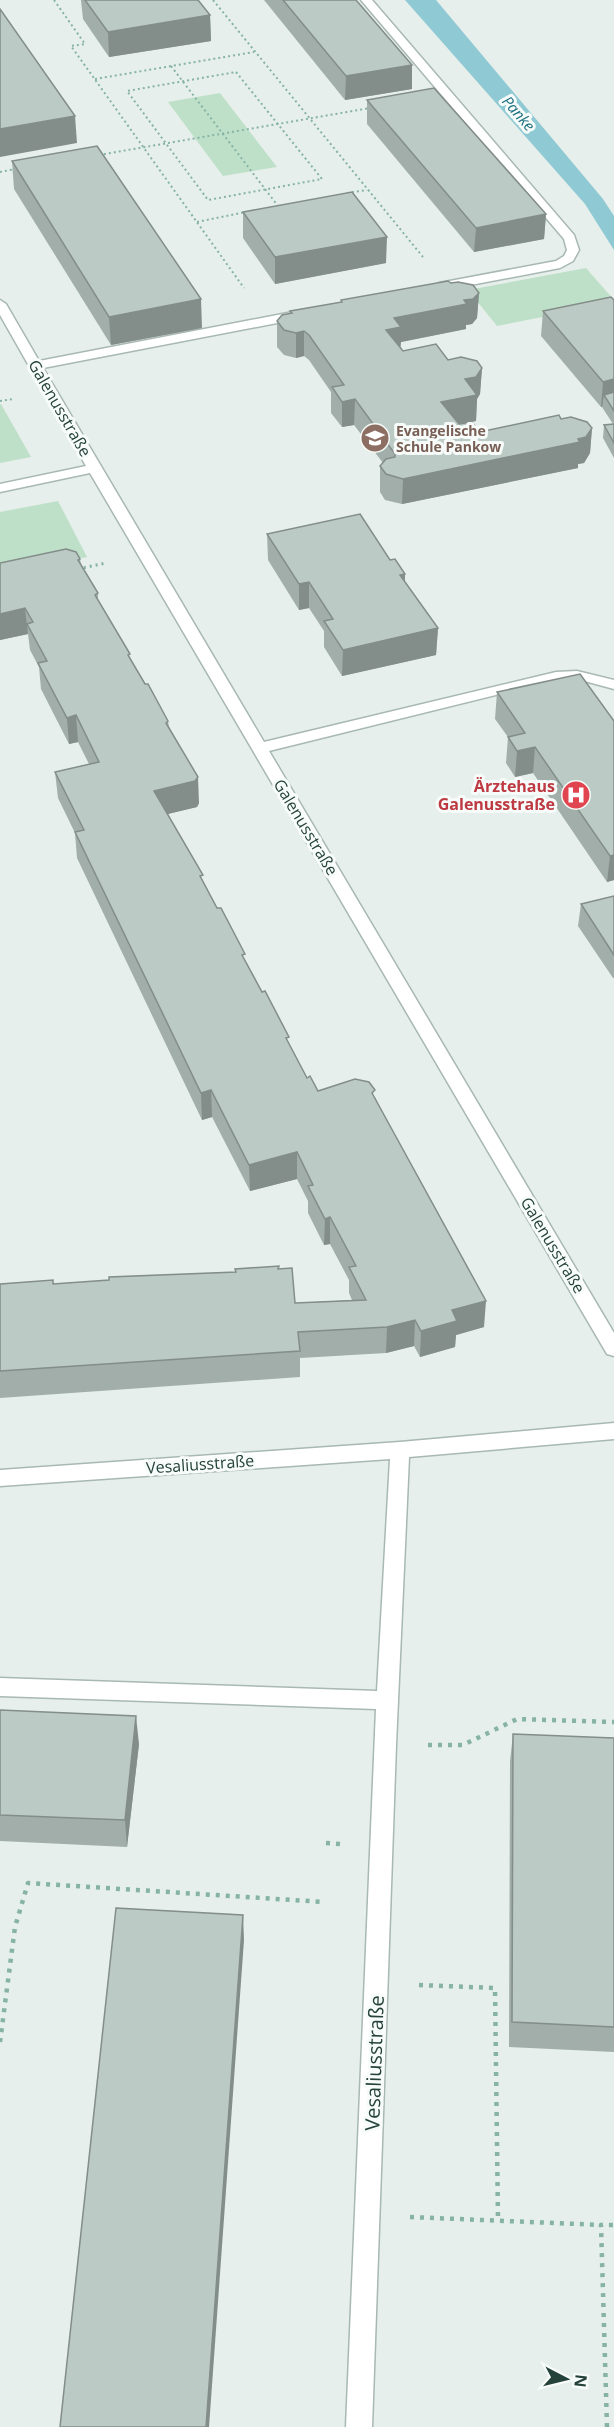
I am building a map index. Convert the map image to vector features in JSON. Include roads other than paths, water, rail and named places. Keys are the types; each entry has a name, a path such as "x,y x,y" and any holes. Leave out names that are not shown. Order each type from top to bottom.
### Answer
{"street":[{"path":"366,0 570,238 573,250 569,258 560,264 424,290"},
{"name":"Galenusstraße","path":"0,304 94,468 614,1349"},
{"path":"37,366 312,312"},
{"path":"0,488 94,468"},
{"path":"260,748 556,676 577,675 614,685"},
{"name":"Vesaliusstraße","path":"0,1478 400,1450 614,1431"},
{"name":"Vesaliusstraße","path":"359,2427 385,1745 400,1450"},
{"path":"0,1687 387,1700"}],"water":[{"name":"Panke","path":"405,0 436,0 603,199 614,216 614,250 585,204"}],"place":[{"name":"Evangelische Schule Pankow","path":"375,438"},
{"name":"Ärztehaus Galenusstraße","path":"576,795"}]}
